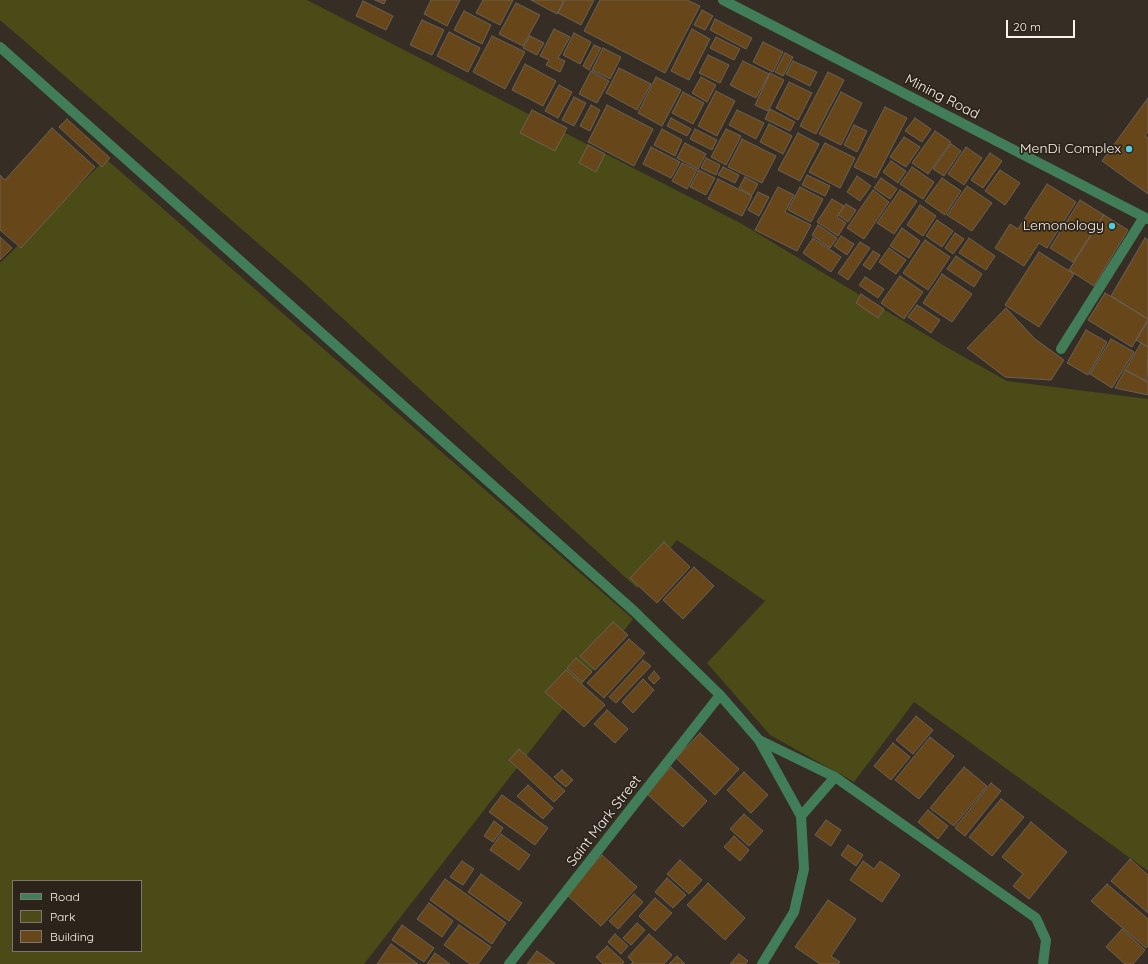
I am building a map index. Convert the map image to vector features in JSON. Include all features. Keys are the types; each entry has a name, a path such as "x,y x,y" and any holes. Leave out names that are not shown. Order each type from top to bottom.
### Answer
{"street":[{"name":"Mining Road","path":"723,0 1146,218"},
{"path":"0,47 634,611 720,695 759,740 801,816 804,870 794,912 762,964"},
{"path":"1061,349 1146,218"},
{"name":"Saint Mark Street","path":"510,964 720,695"},
{"path":"759,740 835,777 1036,918 1046,940 1043,964"},
{"path":"801,816 835,777"}],"green space":[{"path":"0,0 307,0 742,224 948,348 1007,381 1148,399 1148,871 914,702 854,782 770,735 707,663 765,601 677,540 637,588 304,283 0,20"},
{"path":"106,159 633,619 364,964 0,964 0,263"}],"building":[{"path":"375,0 386,0 384,4"},
{"path":"431,0 460,0 447,26 424,14"},
{"path":"483,0 513,0 500,25 476,13"},
{"path":"531,0 564,0 557,14"},
{"path":"565,0 594,0 581,25 558,13"},
{"path":"600,0 687,0 700,6 665,73 584,31"},
{"path":"363,1 393,16 386,30 356,16"},
{"path":"516,3 540,15 523,46 499,34"},
{"path":"702,10 713,16 705,30 694,25"},
{"path":"464,11 491,25 482,44 454,30"},
{"path":"715,19 752,38 746,49 710,30"},
{"path":"422,20 444,30 432,55 410,45"},
{"path":"554,29 570,37 558,58 565,61 560,72 546,65 549,60 540,56"},
{"path":"692,29 710,39 689,80 671,71"},
{"path":"449,32 480,48 468,72 437,56"},
{"path":"574,33 591,42 580,64 563,55"},
{"path":"492,36 525,52 505,89 473,72"},
{"path":"530,36 544,43 537,55 523,48"},
{"path":"716,37 740,49 734,60 710,48"},
{"path":"763,42 783,52 773,72 753,62"},
{"path":"594,45 601,48 589,70 583,66"},
{"path":"603,48 621,57 610,79 592,70"},
{"path":"785,53 793,57 783,76 775,72"},
{"path":"708,55 729,65 720,83 699,73"},
{"path":"743,61 769,74 756,98 730,85"},
{"path":"793,61 817,72 810,86 786,74"},
{"path":"525,64 556,81 543,106 512,90"},
{"path":"619,68 651,84 637,110 606,93"},
{"path":"591,71 609,81 597,103 579,94"},
{"path":"828,72 844,80 816,134 800,126"},
{"path":"770,73 784,80 768,111 755,105"},
{"path":"656,77 681,90 662,126 638,113"},
{"path":"701,77 716,85 707,102 692,93"},
{"path":"789,82 812,93 798,120 776,108"},
{"path":"559,85 572,92 558,118 545,111"},
{"path":"716,91 735,101 717,136 698,126"},
{"path":"683,92 704,103 693,124 672,113"},
{"path":"841,92 862,103 841,145 819,134"},
{"path":"574,97 586,103 574,126 562,120"},
{"name":"MenDi Complex","path":"1148,98 1148,132 1145,136 1148,138 1148,194 1102,161"},
{"path":"591,105 600,110 590,131 580,126"},
{"path":"607,105 653,129 634,166 588,142"},
{"path":"885,107 907,118 876,178 854,167"},
{"path":"770,109 795,122 790,131 765,119"},
{"path":"532,110 567,128 555,151 520,133"},
{"path":"737,110 764,123 756,139 729,125"},
{"path":"671,118 691,129 687,136 667,126"},
{"path":"915,118 931,129 922,142 905,131"},
{"path":"67,119 110,158 102,167 59,127"},
{"path":"769,124 792,136 783,154 760,142"},
{"path":"854,125 867,131 857,152 844,145"},
{"path":"52,128 95,167 21,248 0,230 0,175 5,180"},
{"path":"662,129 682,140 675,156 654,145"},
{"path":"695,129 717,140 712,150 690,139"},
{"path":"726,129 741,136 726,165 711,157"},
{"path":"935,131 951,142 928,174 912,163"},
{"path":"798,133 819,144 800,181 778,170"},
{"path":"904,137 920,147 906,167 890,157"},
{"path":"742,139 776,156 762,183 728,167"},
{"path":"685,143 706,154 698,169 677,158"},
{"path":"825,143 855,158 840,188 809,172"},
{"path":"951,144 961,151 944,176 933,169"},
{"path":"588,145 605,154 596,172 579,163"},
{"path":"651,147 680,162 671,178 643,164"},
{"path":"966,147 982,158 964,185 948,174"},
{"path":"990,153 1002,161 983,188 971,180"},
{"path":"706,158 720,165 716,175 701,168"},
{"path":"891,161 906,171 898,183 883,172"},
{"path":"682,163 697,170 687,189 672,181"},
{"path":"723,167 739,175 735,183 718,175"},
{"path":"912,167 934,182 923,199 900,184"},
{"path":"699,170 715,178 706,195 690,187"},
{"path":"1000,170 1020,183 1005,205 985,191"},
{"path":"807,175 830,186 825,196 802,185"},
{"path":"857,176 871,186 860,201 847,192"},
{"path":"745,177 758,184 752,195 739,188"},
{"path":"881,178 897,189 890,199 874,188"},
{"path":"942,178 961,191 945,215 925,201"},
{"path":"718,179 752,196 742,216 708,199"},
{"path":"1047,184 1076,202 1047,248 1039,243 1024,266 995,248 1010,224 1018,229"},
{"path":"967,186 992,203 972,231 947,215"},
{"path":"778,187 794,195 785,212 811,225 797,251 755,230"},
{"path":"800,187 823,199 811,222 788,210"},
{"path":"873,190 889,202 864,239 847,228"},
{"path":"900,190 917,201 894,234 877,223"},
{"path":"758,192 769,197 759,216 748,210"},
{"path":"832,199 844,206 837,217 846,223 838,236 817,222"},
{"path":"1080,200 1104,215 1073,262 1050,248"},
{"path":"846,204 856,210 848,222 838,215"},
{"path":"920,205 936,216 923,236 907,225"},
{"path":"1104,215 1128,230 1094,286 1069,270"},
{"path":"937,220 953,231 942,247 926,236"},
{"path":"818,225 837,238 830,248 812,235"},
{"path":"902,228 920,241 909,258 890,246"},
{"path":"955,233 964,239 953,254 945,248"},
{"path":"841,236 854,244 847,255 834,246"},
{"path":"0,237 12,248 0,260"},
{"path":"813,238 841,257 831,272 803,253"},
{"path":"969,238 995,256 986,270 959,253"},
{"path":"1145,238 1148,240 1148,319 1111,296"},
{"path":"925,240 950,257 928,290 903,273"},
{"path":"860,242 870,248 848,280 838,273"},
{"path":"889,248 906,260 896,274 879,262"},
{"path":"873,251 880,255 870,270 863,265"},
{"path":"1039,252 1074,274 1039,327 1005,305"},
{"path":"956,256 982,274 974,287 947,269"},
{"path":"942,274 972,294 952,322 923,303"},
{"path":"900,276 923,292 904,319 881,303"},
{"path":"865,277 884,289 878,298 859,285"},
{"path":"1105,293 1148,319 1132,347 1088,320"},
{"path":"861,294 884,309 878,318 856,303"},
{"path":"917,305 940,320 931,333 908,317"},
{"path":"1006,308 1035,339 1064,360 1051,380 1005,377 967,348"},
{"path":"1148,321 1148,347 1136,340"},
{"path":"1086,330 1107,342 1088,375 1067,363"},
{"path":"1111,339 1134,352 1112,388 1090,374"},
{"path":"1141,343 1148,347 1147,382 1125,370"},
{"path":"1125,370 1148,382 1148,395 1115,388"},
{"path":"664,542 690,567 657,603 630,578"},
{"path":"694,567 714,586 683,619 663,600"},
{"path":"613,622 628,635 595,670 580,656"},
{"path":"629,639 645,653 604,698 587,683"},
{"path":"576,658 592,672 582,682 567,668"},
{"path":"643,660 651,666 616,703 609,697"},
{"path":"566,670 605,705 584,727 545,692"},
{"path":"654,671 660,678 654,684 648,678"},
{"path":"643,679 654,690 633,713 622,702"},
{"path":"607,710 628,729 615,743 594,724"},
{"path":"916,716 933,730 913,754 896,740"},
{"path":"700,733 739,769 715,795 676,758"},
{"path":"930,737 954,756 919,799 895,780"},
{"path":"893,743 910,757 891,780 874,766"},
{"path":"519,749 565,791 554,802 509,760"},
{"path":"671,767 707,801 683,827 646,793"},
{"path":"964,767 987,786 954,826 930,808"},
{"path":"562,770 573,780 566,787 554,777"},
{"path":"744,772 768,795 751,813 727,790"},
{"path":"991,783 1001,791 965,836 955,828"},
{"path":"528,785 553,808 543,819 517,796"},
{"path":"502,795 548,828 535,845 489,812"},
{"path":"1001,799 1024,817 992,856 969,837"},
{"path":"928,810 948,826 938,839 918,822"},
{"path":"744,814 763,831 749,846 730,829"},
{"path":"826,820 841,830 831,846 815,835"},
{"path":"494,821 503,828 493,842 484,836"},
{"path":"1031,822 1067,852 1029,899 1013,886 1023,874 1002,857"},
{"path":"501,834 530,855 519,870 490,850"},
{"path":"734,836 749,850 740,861 724,847"},
{"path":"848,845 863,855 856,866 841,855"},
{"path":"602,855 637,887 601,926 566,894"},
{"path":"1130,859 1148,875 1148,913 1111,881"},
{"path":"680,860 702,880 689,894 667,874"},
{"path":"462,861 474,869 463,885 450,877"},
{"path":"863,861 874,869 880,861 900,875 882,902 850,880"},
{"path":"481,874 522,903 509,921 468,892"},
{"path":"667,878 686,895 673,908 655,892"},
{"path":"445,879 506,923 492,944 430,900"},
{"path":"708,883 745,918 725,940 687,905"},
{"path":"1107,884 1148,919 1148,946 1146,948 1091,901"},
{"path":"634,894 643,902 618,929 609,921"},
{"path":"655,898 672,913 655,931 639,916"},
{"path":"828,900 856,919 831,956 840,962 838,964 820,964 795,947"},
{"path":"429,903 453,921 442,937 417,919"},
{"path":"637,923 645,930 631,945 623,938"},
{"path":"402,925 434,948 424,962 392,940"},
{"path":"459,925 491,947 478,964 470,964 444,945"},
{"path":"1122,929 1145,950 1133,964 1125,964 1106,947"},
{"path":"615,934 628,946 621,954 608,942"},
{"path":"649,934 672,955 664,964 631,964 633,962 628,957"},
{"path":"391,944 418,964 377,964"},
{"path":"607,946 624,962 622,964 603,964 596,957"},
{"path":"537,951 555,964 527,964"},
{"path":"435,953 450,964 427,964"},
{"path":"739,954 748,961 745,964 730,964"},
{"path":"677,956 685,964 669,964"}],"place":[{"name":"MenDi Complex","path":"1129,149"},
{"name":"Lemonology","path":"1112,226"}]}
